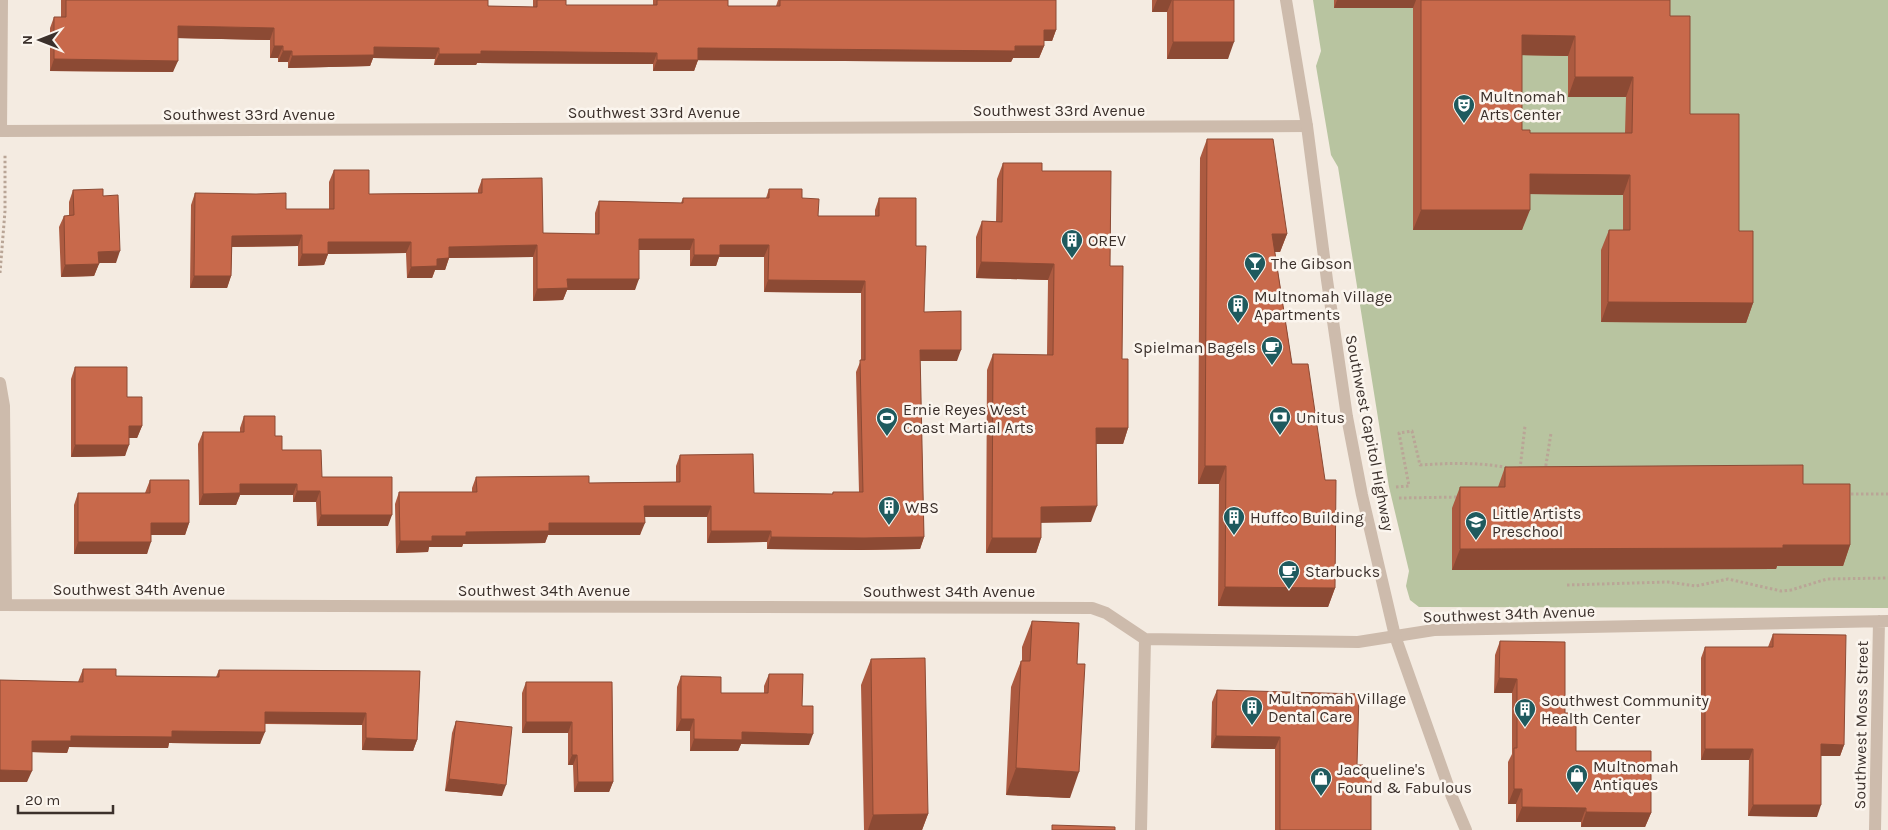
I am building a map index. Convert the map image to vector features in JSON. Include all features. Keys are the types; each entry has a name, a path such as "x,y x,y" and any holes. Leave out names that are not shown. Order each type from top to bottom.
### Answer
{"street":[{"path":"1,131 2,0"},
{"name":"Southwest Capitol Highway","path":"1286,0 1307,126 1347,418 1362,495 1395,636 1452,797 1466,830"},
{"name":"Southwest 33rd Avenue","path":"1,131 1307,126"},
{"path":"0,383 4,406 3,605"},
{"name":"Southwest 34th Avenue","path":"3,605 1092,608 1106,613 1146,639 1358,642 1434,630 1883,621"},
{"name":"Southwest Moss Street","path":"1875,830 1883,621"},
{"path":"1141,830 1146,639"}],"path":[{"path":"0,273 4,246 6,184 5,152 1,131"},
{"path":"1520,470 1525,426"},
{"path":"1396,487 1409,486 1399,433 1412,430 1420,464 1455,462 1488,464 1528,471"},
{"path":"1536,472 1544,473 1551,433"},
{"path":"1842,494 1888,494"},
{"path":"1399,498 1462,497"},
{"path":"1567,585 1668,582 1696,586 1728,579 1781,591 1791,590 1827,579 1888,578"}],"green space":[{"name":"Multnomah Arts Center","path":"1313,0 1888,0 1888,608 1419,607 1410,600 1406,586 1409,571 1389,487 1338,167 1331,155 1316,66 1321,51"}],"building":[{"path":"66,0 488,0 488,6 537,7 537,0 566,0 566,5 657,5 657,0 728,0 728,6 780,6 780,0 1056,0 1056,30 1044,30 1044,46 1015,46 1015,51 698,48 698,60 657,60 657,53 481,51 481,54 439,54 439,48 374,47 374,55 292,56 292,51 283,51 283,46 274,46 274,28 178,26 178,61 54,59 54,17 66,17"},
{"path":"1173,0 1234,0 1234,42 1173,42"},
{"path":"1421,0 1670,0 1670,16 1690,16 1690,114 1739,114 1739,231 1753,231 1753,303 1608,302 1609,230 1630,230 1630,175 1530,174 1530,210 1421,210","holes":["1522,35 1575,36 1575,77 1633,77 1632,133 1530,133 1530,130 1522,130"]},
{"path":"1207,139 1273,139 1287,234 1272,234 1292,364 1308,364 1325,480 1336,480 1335,588 1225,587 1226,466 1205,466"},
{"path":"1003,163 1042,163 1042,171 1111,171 1110,266 1123,266 1122,359 1128,359 1128,428 1096,428 1097,506 1041,507 1041,538 992,538 993,354 1053,355 1054,264 981,262 982,221 1002,222"},
{"path":"334,170 369,170 369,194 482,193 482,179 542,178 543,233 599,234 599,201 683,203 683,198 769,198 769,189 802,189 802,198 819,199 818,216 879,216 879,198 916,198 916,246 926,246 924,312 961,311 961,350 920,350 924,537 771,537 771,531 711,531 711,506 644,506 645,523 549,523 549,531 466,532 466,536 432,536 432,541 400,541 399,492 477,492 476,477 589,476 589,483 680,482 680,455 753,454 754,493 833,494 833,492 863,492 860,360 865,360 865,281 768,280 769,245 720,245 720,255 694,255 694,239 639,239 639,279 567,279 568,288 537,289 537,245 449,247 449,258 437,259 437,266 411,267 411,242 328,242 328,254 302,254 302,235 232,236 231,276 194,276 195,193 286,193 286,209 334,209"},
{"path":"103,189 103,196 118,195 120,251 98,252 99,264 65,265 64,216 74,215 73,190"},
{"path":"75,367 127,367 127,397 142,397 142,426 129,426 129,445 75,445"},
{"path":"244,416 275,416 275,436 282,436 282,450 321,450 322,477 392,477 392,515 321,515 320,491 297,491 297,484 240,484 240,493 203,494 203,432 244,432"},
{"path":"1803,465 1803,484 1850,484 1850,545 1783,545 1783,548 1460,549 1460,487 1505,487 1505,467"},
{"path":"150,480 189,480 189,523 151,523 151,542 78,542 78,493 150,493"},
{"path":"1032,621 1079,623 1077,664 1085,664 1079,772 1016,768 1021,661 1030,661"},
{"path":"1773,634 1846,635 1844,745 1821,744 1821,805 1753,805 1753,749 1705,749 1705,647 1773,647"},
{"path":"1500,641 1565,642 1565,713 1576,713 1576,751 1651,751 1651,813 1586,812 1586,808 1522,807 1522,789 1514,789 1514,748 1517,748 1517,679 1499,678"},
{"path":"925,658 928,814 873,815 871,659"},
{"path":"83,669 116,669 116,676 219,677 219,670 420,671 417,740 366,738 366,713 265,712 265,732 172,731 172,737 71,736 71,741 32,741 32,771 0,770 0,680 83,682"},
{"path":"769,674 803,674 802,706 813,706 813,734 742,732 742,740 694,739 694,719 681,719 681,676 721,677 721,693 768,693"},
{"path":"526,682 612,682 613,782 578,782 577,755 572,755 572,722 526,722"},
{"path":"1217,690 1359,694 1357,765 1363,765 1363,772 1371,772 1371,830 1280,830 1280,737 1216,736"},
{"path":"456,721 512,727 506,785 449,779"},
{"path":"1052,825 1115,827 1115,830 1052,830"}],"place":[{"name":"Multnomah Arts Center","path":"1464,124"},
{"name":"OREV","path":"1072,259"},
{"name":"The Gibson","path":"1255,282"},
{"name":"Multnomah Village Apartments","path":"1238,324"},
{"name":"Spielman Bagels","path":"1272,366"},
{"name":"Unitus","path":"1280,436"},
{"name":"Ernie Reyes West Coast Martial Arts","path":"887,437"},
{"name":"WBS","path":"889,526"},
{"name":"Huffco Building","path":"1234,536"},
{"name":"Little Artists Preschool","path":"1476,541"},
{"name":"Starbucks","path":"1289,590"},
{"name":"Multnomah Village Dental Care","path":"1252,726"},
{"name":"Southwest Community Health Center","path":"1525,728"},
{"name":"Multnomah Antiques","path":"1577,794"},
{"name":"Jacqueline's Found & Fabulous","path":"1321,797"}]}
